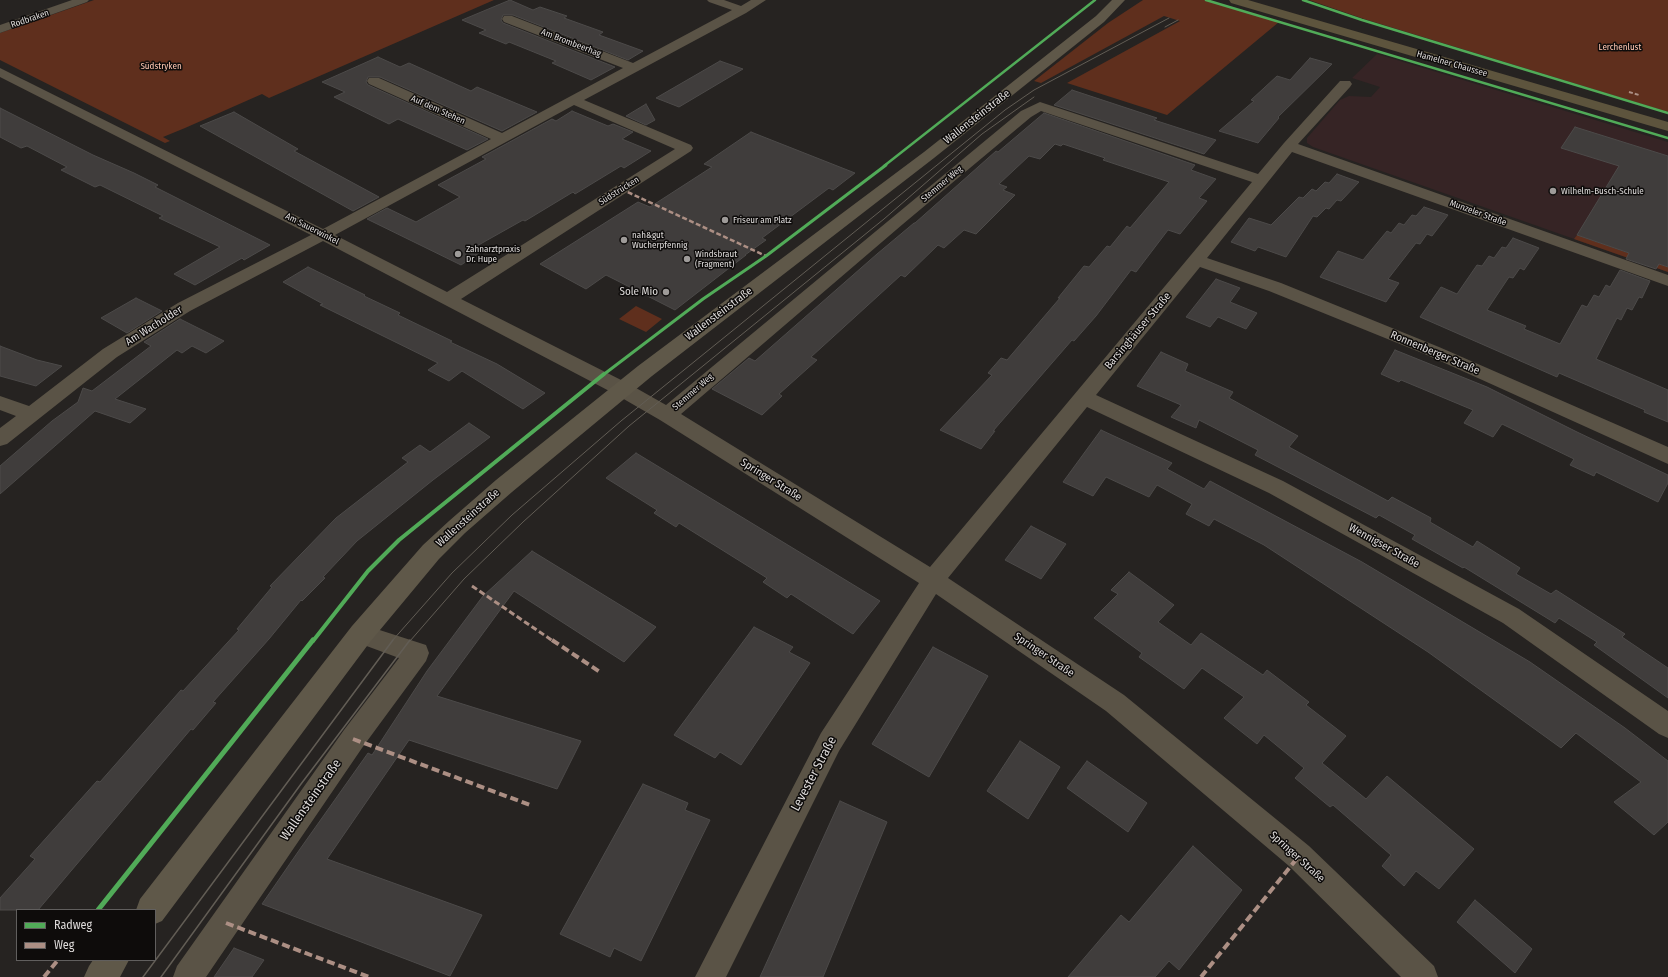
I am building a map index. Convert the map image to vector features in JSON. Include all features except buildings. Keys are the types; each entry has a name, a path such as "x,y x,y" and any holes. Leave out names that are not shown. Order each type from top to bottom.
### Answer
{"main road":[{"name":"Hamelner Chaussee","path":"1235,0 1668,127"},
{"name":"Hamelner Chaussee","path":"1274,0 1505,68 1668,120"}],"street":[{"name":"Rodbraken","path":"0,29 84,0"},
{"path":"713,0 742,10"},
{"path":"323,235 760,0"},
{"name":"Wallensteinstraße","path":"152,909 362,634 431,552 457,527 622,389 881,192 1100,19 1124,2"},
{"name":"Am Brombeerhag","path":"508,18 634,68"},
{"name":"Am Sauerwinkel","path":"0,72 323,235 622,389"},
{"name":"Auf dem Stehen","path":"374,81 502,138"},
{"name":"Barsinghäuser Straße","path":"933,580 1289,146 1345,84"},
{"name":"Südstrücken","path":"448,299 686,148 573,100"},
{"name":"Stemmer Weg","path":"667,414 1026,114 1040,106 1261,180"},
{"name":"Munzeler Straße","path":"1289,146 1668,281"},
{"name":"Am Wacholder","path":"0,439 110,353 178,312 323,235"},
{"name":"Ronnenberger Straße","path":"1197,260 1275,287 1434,351 1668,456"},
{"name":"Springer Straße","path":"622,389 667,414 933,580 1115,703 1299,856 1423,977"},
{"name":"Wennigser Straße","path":"1082,397 1276,487 1511,616 1668,726"},
{"path":"0,403 32,414"},
{"name":"Levester Straße","path":"710,977 830,742 933,580"},
{"name":"Wallensteinstraße","path":"188,977 353,739 417,653 362,634"},
{"path":"100,977 112,961"}],"shaded area":[{"name":"Wilhelm-Busch-Schule","path":"1377,54 1668,142 1668,272 1313,147 1307,143 1307,138 1340,100 1349,96 1371,97 1380,87 1352,78"}],"green space":[{"name":"Südstryken","path":"94,0 494,0 269,98 262,94 163,137 170,141 165,143 0,60 0,33"},
{"path":"1143,0 1206,0 1279,22 1167,115 1067,83 1180,21 1164,16 1041,83 1034,81 1108,23"},
{"name":"Lerchenlust","path":"1309,0 1668,0 1668,112 1364,19"},
{"path":"1577,235 1668,267 1668,272 1574,239"},
{"path":"636,306 662,319 646,332 619,319"}],"tram line":[{"path":"392,641 452,573 512,515 621,421 1005,110 1034,90 1169,18"},
{"path":"1165,27 1178,20"},
{"path":"410,641 464,579 523,522 629,426 884,219 982,134 1034,97"},
{"path":"156,959 393,640"},
{"path":"161,977 301,784 410,640"},
{"path":"143,977 155,961"}],"marked path":[{"path":"1629,92 1639,95"},
{"path":"621,189 766,256"},
{"path":"472,586 600,672"},
{"path":"353,739 530,805"},
{"path":"1201,977 1299,856"},
{"path":"226,923 369,977"},
{"path":"44,977 57,961"}],"cycle path":[{"path":"99,909 368,571 399,540 624,358 703,299 766,256 843,198 1095,0"},
{"path":"1206,0 1668,138"},
{"path":"1303,0 1362,20 1668,113"}],"place":[{"name":"Wilhelm-Busch-Schule","path":"1553,191"},
{"name":"Friseur am Platz","path":"725,220"},
{"name":"nah&gut Wucherpfennig","path":"624,240"},
{"name":"Zahnarztpraxis Dr. Hupe","path":"458,254"},
{"name":"Windsbraut (Fragment)","path":"687,259"},
{"name":"Sole Mio","path":"666,292"}]}
